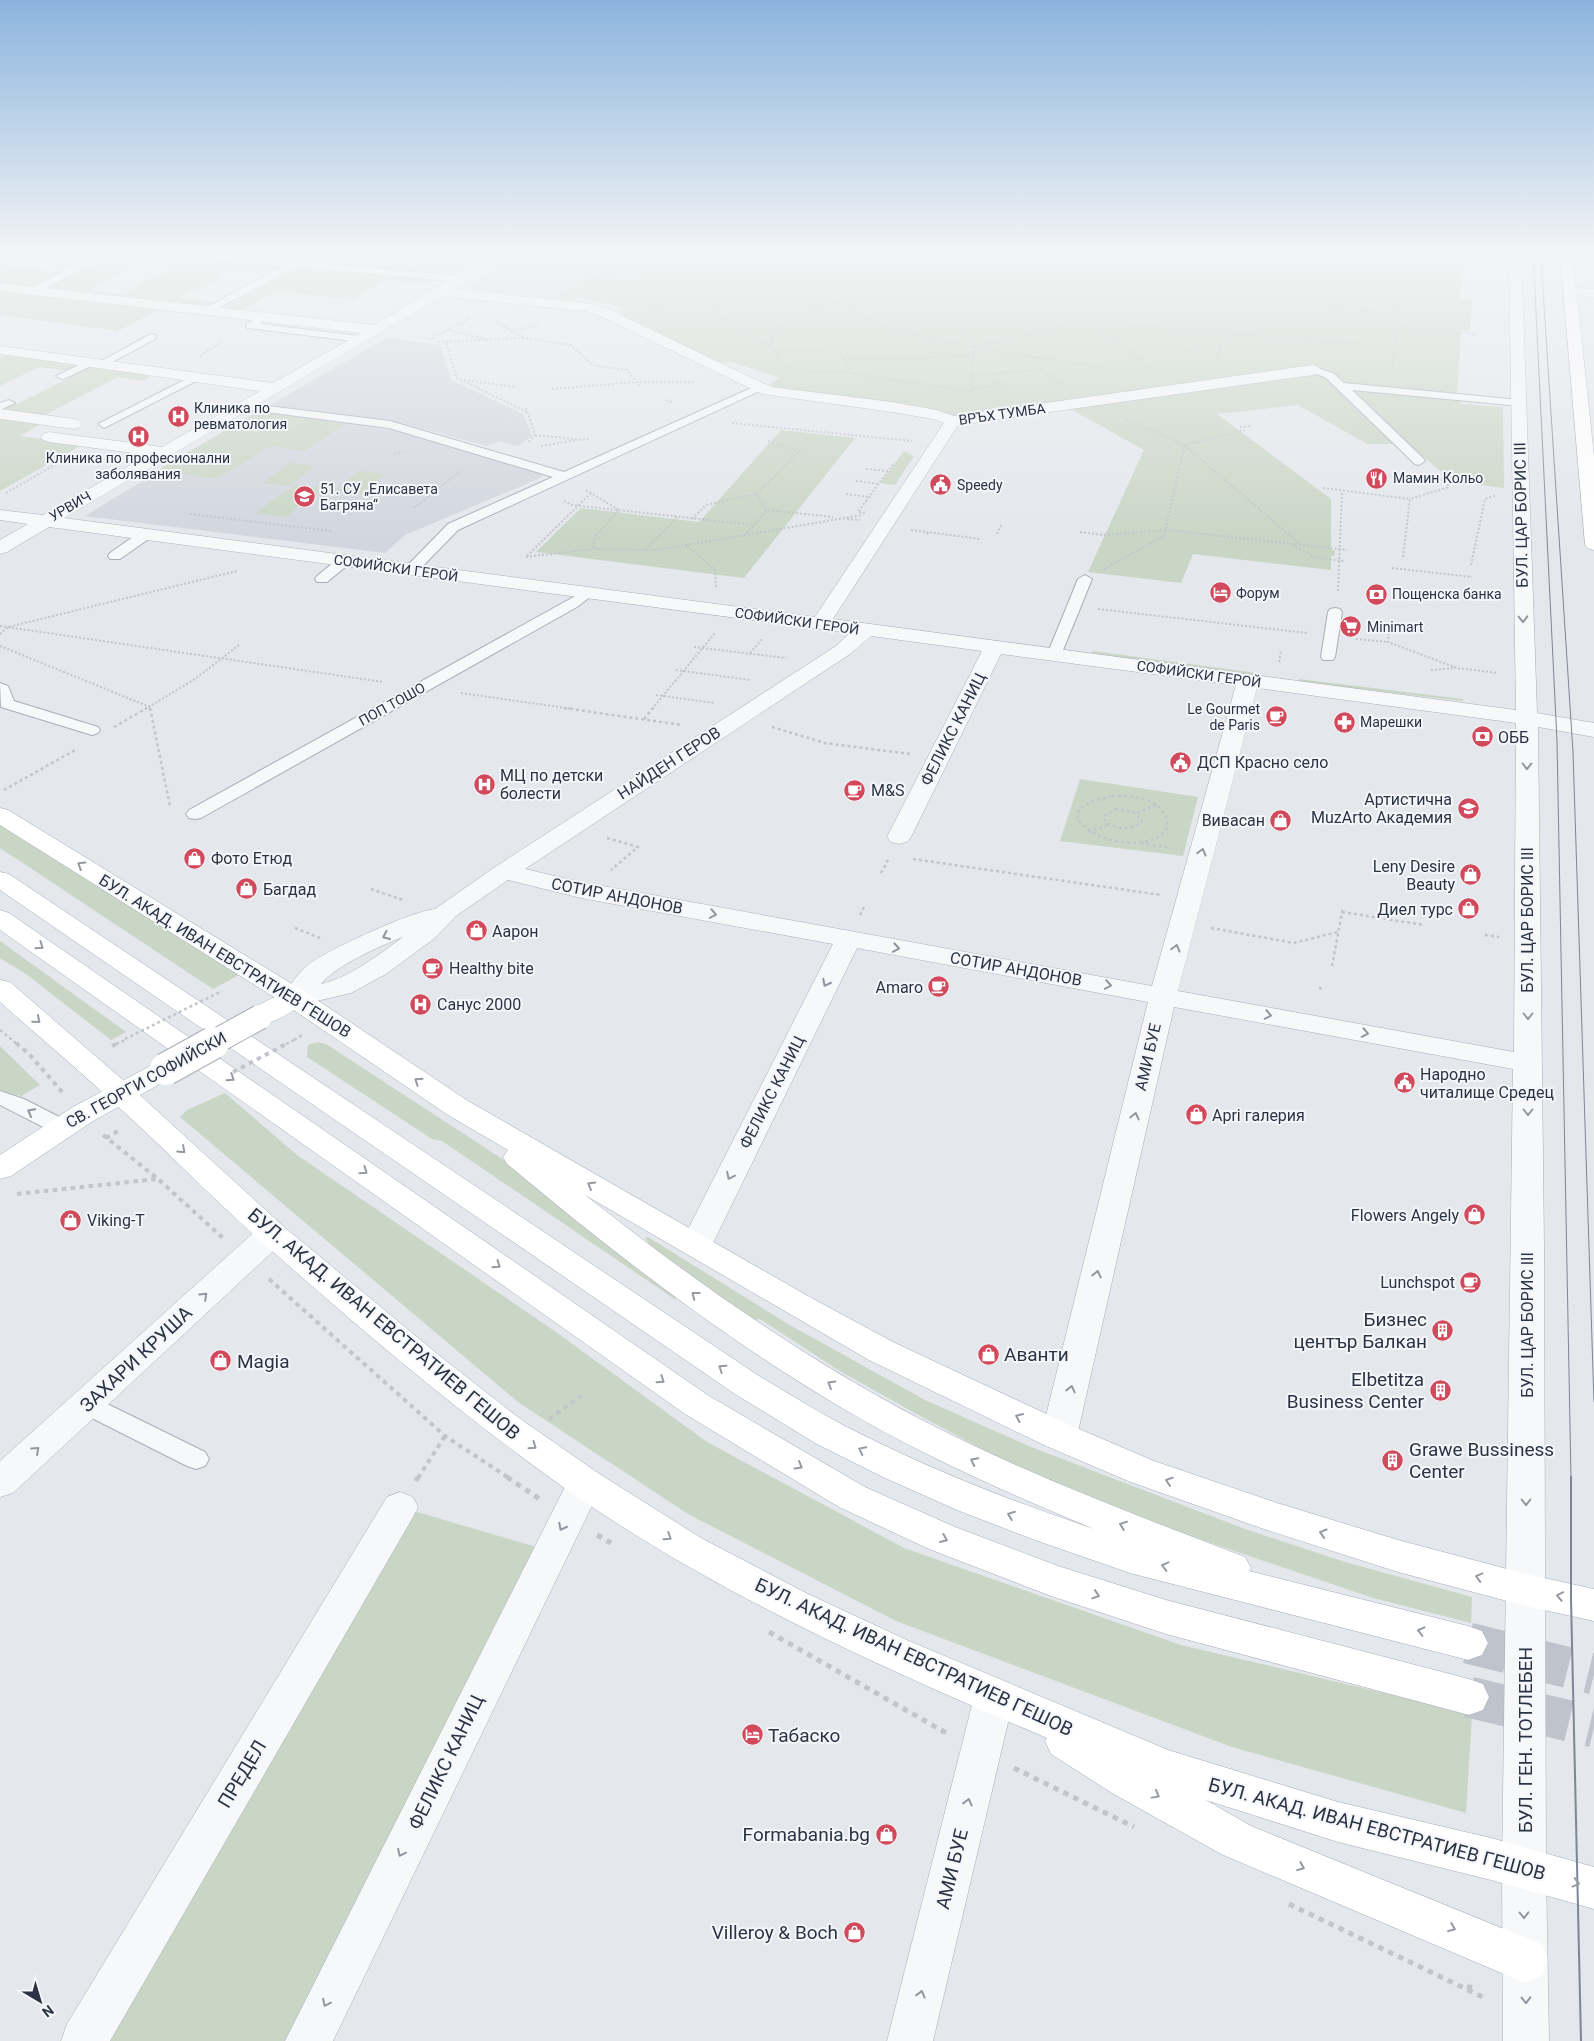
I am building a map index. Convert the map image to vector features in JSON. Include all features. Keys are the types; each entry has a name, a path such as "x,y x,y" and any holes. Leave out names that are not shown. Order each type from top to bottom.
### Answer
{"main road":[{"path":"1576,346 1594,544"},
{"name":"БУЛ. АКАД. ИВАН ЕВСТРАТИЕВ ГЕШОВ","path":"0,815 295,998 458,1108 794,1303 881,1351 1059,1436 1141,1471 1274,1517 1398,1556 1526,1590 1594,1604"},
{"path":"0,878 747,1385 828,1433 970,1500 1130,1557 1468,1643"},
{"path":"0,918 674,1389 776,1453 852,1497 942,1538 1051,1580 1166,1617 1468,1697"},
{"name":"БУЛ. АКАД. ИВАН ЕВСТРАТИЕВ ГЕШОВ","path":"0,988 121,1093 272,1234 429,1366 507,1428 585,1483 688,1549 794,1606 994,1697 1163,1768 1338,1822 1491,1859 1594,1888"},
{"name":"СВ. ГЕОРГИ СОФИЙСКИ","path":"0,1169 61,1127 295,998"},
{"path":"458,1108 560,1192 737,1326 803,1368 897,1422 996,1472 1071,1505 1348,1612"},
{"path":"994,1697 1127,1779 1236,1840 1525,1960"}],"street":[{"name":"УРВИЧ","path":"0,548 43,521 347,346"},
{"name":"ВРЪХ ТУМБА","path":"675,346 767,391 892,407 953,421 1313,370"},
{"name":"БУЛ. ЦАР БОРИС III","path":"1518,346 1526,717 1528,1063 1526,1590"},
{"path":"3,352 275,388"},
{"path":"3,408 74,424 49,437 162,452"},
{"path":"820,624 953,421"},
{"name":"СОФИЙСКИ ГЕРОЙ","path":"0,515 1526,717 1594,730"},
{"name":"НАЙДЕН ГЕРОВ","path":"295,998 342,987 377,968 426,933 447,911 844,650 866,630"},
{"name":"ФЕЛИКС КАНИЦ","path":"899,838 994,647"},
{"name":"АМИ БУЕ","path":"1059,1436 1163,995 1248,680"},
{"name":"СОТИР АНДОНОВ","path":"504,872 581,890 848,940 1163,995 1528,1063"},
{"name":"ФЕЛИКС КАНИЦ","path":"696,1245 848,940"},
{"name":"ЗАХАРИ КРУША","path":"0,1483 272,1234"},
{"name":"ФЕЛИКС КАНИЦ","path":"308,2041 585,1483"},
{"name":"ПРЕДЕЛ","path":"84,2041 400,1507"},
{"name":"БУЛ. ГЕН. ТОТЛЕБЕН","path":"1526,1590 1524,1869 1526,2041"},
{"name":"АМИ БУЕ","path":"910,2041 994,1697"}],"lane":[{"path":"62,376 131,346"},
{"path":"1313,370 1329,375 1420,460"},
{"path":"104,424 196,377"},
{"path":"411,570 453,527 564,476 754,384"},
{"path":"1341,386 1520,403"},
{"path":"243,406 390,425 564,476"},
{"path":"115,556 145,535"},
{"path":"322,579 344,561"},
{"path":"1054,655 1085,580"},
{"name":"ПОП ТОШО","path":"195,814 588,593"},
{"path":"1328,657 1336,605"},
{"path":"0,688 3,689 7,704 92,730"},
{"path":"0,1098 17,1104 61,1127"},
{"path":"87,1404 196,1459"}],"path":[{"path":"447,346 457,378 527,412"},
{"path":"572,346 592,365 627,370 641,387"},
{"path":"970,346 1135,372 1180,389"},
{"path":"1125,346 1164,384"},
{"path":"1173,348 1195,350 1197,346"},
{"path":"1199,346 1221,349"},
{"path":"1217,356 1222,346"},
{"path":"1385,346 1394,347 1389,391"},
{"path":"974,347 973,376 1042,369 1088,402 1184,445 1301,545"},
{"path":"773,352 837,348 852,373"},
{"path":"844,360 974,356"},
{"path":"810,372 840,371 972,392"},
{"path":"988,374 1000,385"},
{"path":"461,380 516,386"},
{"path":"552,389 637,382 754,384"},
{"path":"973,388 1008,384"},
{"path":"526,408 535,435"},
{"path":"730,423 938,444"},
{"path":"1240,427 1252,426"},
{"path":"1184,445 1244,430"},
{"path":"535,435 577,440"},
{"path":"509,460 535,435"},
{"path":"520,450 589,439"},
{"path":"692,519 706,504 756,494 800,450 768,441"},
{"path":"4,494 91,443"},
{"path":"1100,571 1164,536 1184,445"},
{"path":"414,508 465,467"},
{"path":"866,469 888,471"},
{"path":"564,476 620,510"},
{"path":"856,481 888,485"},
{"path":"1323,488 1410,499 1449,486"},
{"path":"1336,605 1342,549 1340,510 1342,491"},
{"path":"521,562 591,493"},
{"path":"756,494 767,510 838,518"},
{"path":"846,494 878,498"},
{"path":"1471,564 1485,499 1500,494"},
{"path":"1403,557 1410,499"},
{"path":"578,506 754,525"},
{"path":"593,549 595,536 620,510"},
{"path":"743,537 767,510"},
{"path":"190,514 331,531"},
{"path":"526,557 593,549 645,550 686,546 838,518 871,514"},
{"path":"645,550 678,517"},
{"path":"997,534 1002,524"},
{"path":"1080,532 1104,535 1166,530 1346,550"},
{"path":"927,534 928,532 980,539"},
{"path":"1290,544 1313,557 1344,561"},
{"path":"686,546 714,570 717,593"},
{"path":"1392,568 1472,577"},
{"path":"0,634 8,628 239,570"},
{"path":"1473,591 1500,594"},
{"path":"1074,606 1388,642 1458,668"},
{"path":"1388,642 1390,621"},
{"path":"0,626 222,660 684,725"},
{"path":"644,719 718,630"},
{"path":"750,653 764,636"},
{"path":"111,729 150,707 222,660 239,645"},
{"path":"0,646 150,707"},
{"path":"694,647 786,658"},
{"path":"1431,670 1458,668 1481,671"},
{"path":"676,670 751,680"},
{"path":"656,695 718,703"},
{"path":"150,707 170,806"},
{"path":"769,726 825,743 939,758"},
{"path":"0,792 77,748"},
{"path":"1138,843 1162,834 1168,827 1169,820 1156,805 1128,796 1098,798 1086,802 1079,809 1076,817 1080,825 1088,832 1111,841 1176,849"},
{"path":"1137,813 1142,820 1138,826 1120,828 1109,824 1104,818 1110,811 1120,809 1137,813 1156,805"},
{"path":"1088,832 1109,824"},
{"path":"607,838 638,847 608,872"},
{"path":"909,859 1186,911 1294,943 1338,932"},
{"path":"371,889 409,902"},
{"path":"1332,966 1343,907"},
{"path":"1342,912 1424,925"},
{"path":"295,928 327,941"},
{"path":"1319,988 1325,989"},
{"path":"112,1046 222,991"},
{"path":"0,1030 29,1054 63,1093"},
{"path":"232,1072 294,1040"},
{"path":"98,1130 158,1179 445,1436 567,1518 619,1547"},
{"path":"13,1194 158,1179"},
{"path":"400,1507 445,1436"},
{"path":"765,1630 980,1752 1140,1830"},
{"path":"1281,1900 1494,2002"}],"shaded area":[{"path":"373,346 440,346 451,380 523,414 532,436 518,446 500,441 487,446 402,423 270,405"},
{"name":"51. СУ „Елисавета Багряна“","path":"258,411 402,431 547,473 538,479 405,535 385,553 85,516"}],"green space":[{"path":"685,346 1460,346 1457,393 1461,404 1503,407 1504,488 1452,481 1409,444 1367,444 1298,405 1217,414 1331,499 1331,550 1335,551 1334,556 1331,556 1331,570 1193,554 1181,583 1088,572 1144,450 1058,402 956,417 777,388 769,385 780,378 731,362 720,364"},
{"path":"8,354 84,364 70,371 39,367 0,386 0,358"},
{"path":"89,365 155,374 143,381 118,377 45,415 3,409 69,378 66,377"},
{"path":"258,411 346,424 304,451 271,446 217,479 158,470"},
{"path":"0,418 41,424 20,436 82,445 0,491"},
{"path":"781,430 855,438 744,578 536,552 581,508 699,522"},
{"path":"904,451 914,456 895,485 880,483"},
{"path":"290,463 316,466 289,486 263,483"},
{"path":"360,471 386,474 361,494 334,491"},
{"path":"295,485 325,488 285,517 255,513"},
{"path":"1093,651 1256,673 1256,675 1092,653"},
{"path":"1299,679 1463,699 1463,701 1299,682"},
{"path":"1080,779 1198,797 1183,856 1060,841"},
{"path":"0,825 239,975 213,989 0,848"},
{"path":"0,941 126,1032 111,1040 26,974 0,958"},
{"path":"318,1042 326,1044 513,1166 676,1293 676,1300 442,1141 432,1139 307,1057 308,1045"},
{"path":"0,1046 40,1085 21,1096 0,1090"},
{"path":"225,1093 297,1155 556,1332 707,1442 904,1548 1181,1645 1472,1714 1466,1813 1232,1747 896,1621 688,1514 518,1402 180,1117 187,1110"},
{"path":"648,1237 788,1324 925,1400 1031,1447 1245,1529 1345,1562 1472,1597 1471,1623 1373,1598 1129,1515 1008,1463 838,1370 760,1319 751,1320 650,1245 645,1238"},
{"path":"400,1507 550,1551 308,2041 84,2041"}],"tunnel":[{"path":"1468,1643 1594,1674"},
{"path":"1469,1697 1594,1727"}],"tram line":[{"path":"1538,346 1557,741 1571,1478"},
{"path":"1547,346 1573,752 1594,1402"},
{"path":"1571,1478 1571,1599 1581,2041"}],"place":[{"name":"Клиника по ревматология","path":"178,416"},
{"name":"Клиника по професионални заболявания","path":"138,436"},
{"name":"Мамин Кольо","path":"1377,478"},
{"name":"Speedy","path":"941,485"},
{"name":"51. СУ „Елисавета Багряна“","path":"304,497"},
{"name":"Форум","path":"1220,593"},
{"name":"Пощенска банка","path":"1376,594"},
{"name":"Minimart","path":"1351,627"},
{"name":"Le Gourmet de Paris","path":"1276,717"},
{"name":"Марешки","path":"1344,722"},
{"name":"ОББ","path":"1482,737"},
{"name":"ДСП Красно село","path":"1181,762"},
{"name":"МЦ по детски болести","path":"484,784"},
{"name":"M&S","path":"855,790"},
{"name":"Артистична MuzArto Академия","path":"1468,808"},
{"name":"Вивасан","path":"1281,820"},
{"name":"Фото Етюд","path":"195,858"},
{"name":"Leny Desire Beauty","path":"1471,875"},
{"name":"Багдад","path":"247,889"},
{"name":"Диел турс","path":"1469,909"},
{"name":"Аарон","path":"476,931"},
{"name":"Healthy bite","path":"433,968"},
{"name":"Amaro","path":"939,987"},
{"name":"Санус 2000","path":"421,1004"},
{"name":"Народно читалище Средец","path":"1404,1083"},
{"name":"Apri галерия","path":"1196,1115"},
{"name":"Flowers Angely","path":"1475,1215"},
{"name":"Viking-T","path":"71,1220"},
{"name":"Lunchspot","path":"1471,1282"},
{"name":"Бизнес център Балкан","path":"1443,1330"},
{"name":"Аванти","path":"988,1354"},
{"name":"Magia","path":"221,1361"},
{"name":"Elbetitza Business Center","path":"1440,1390"},
{"name":"Grawe Bussiness Center","path":"1393,1460"},
{"name":"Табаско","path":"752,1735"},
{"name":"Formabania.bg","path":"886,1834"},
{"name":"Villeroy & Boch","path":"854,1932"}]}
